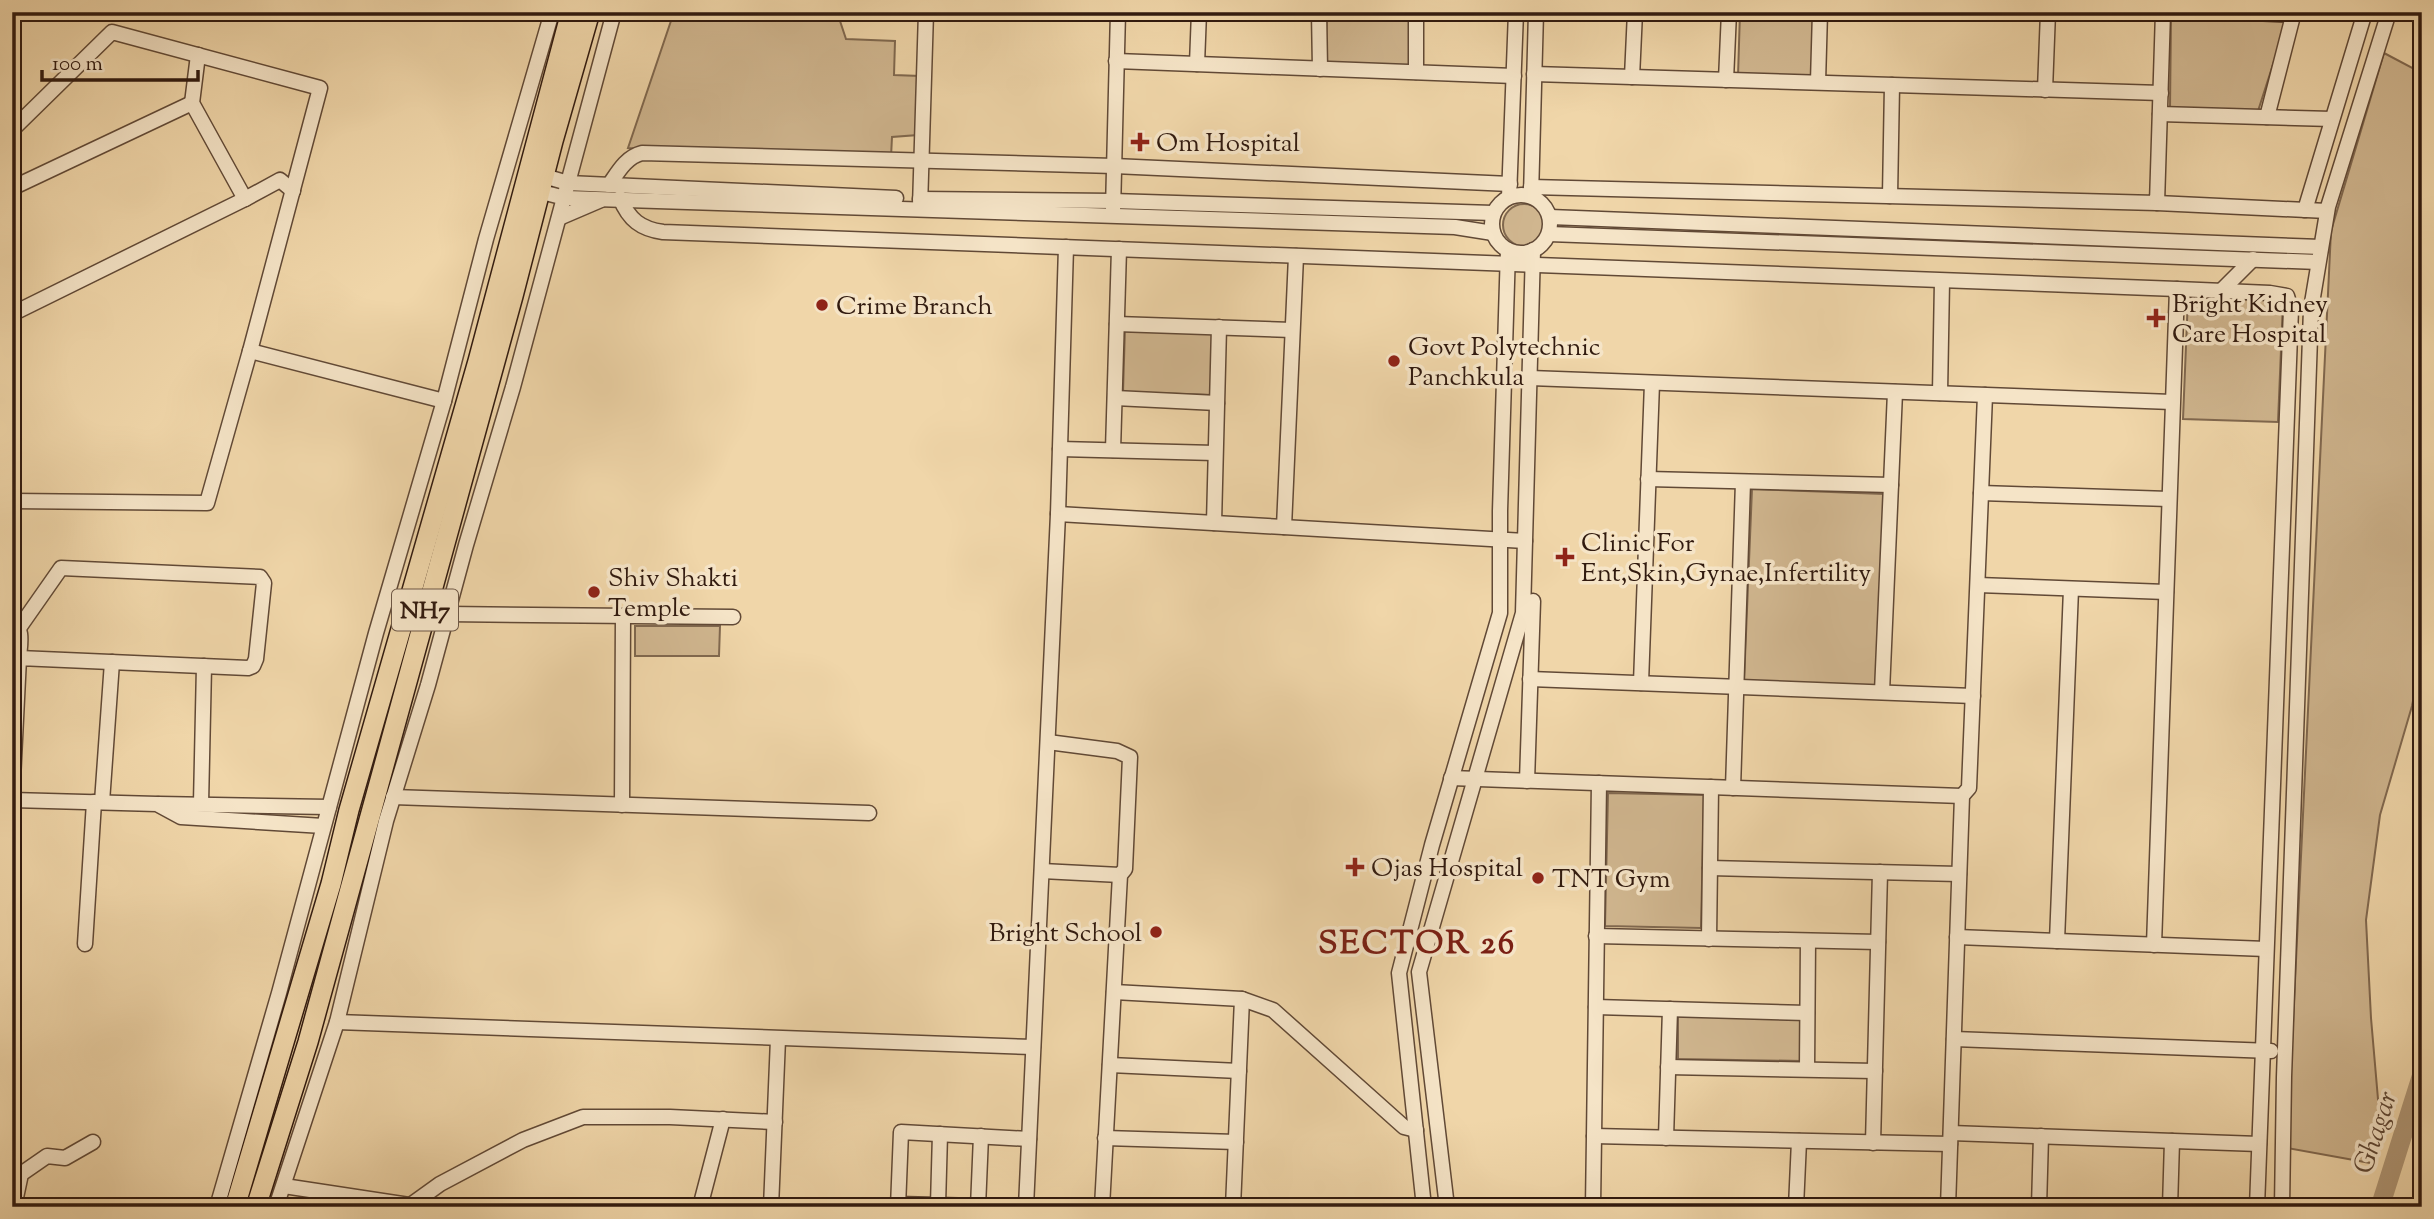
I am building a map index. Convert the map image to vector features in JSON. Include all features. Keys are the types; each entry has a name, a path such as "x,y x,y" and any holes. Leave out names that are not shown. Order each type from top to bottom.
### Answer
{"highway":[{"name":"NH7","path":"256,1207 308,1042 534,181 571,12"},
{"name":"NH7","path":"234,1207 331,884 348,810 475,372 590,12"}],"street":[{"path":"217,1207 279,993 376,633 444,401 486,239 552,12"},
{"path":"276,1207 337,1022 393,797 513,387 614,12"},
{"path":"920,204 926,12"},
{"path":"1113,208 1118,12"},
{"path":"1197,64 1199,12"},
{"path":"1319,12 1320,69"},
{"path":"1416,12 1416,72"},
{"path":"1424,1207 1399,973 1432,845 1500,613 1508,257 1496,240 1491,223 1493,213 1509,191 1516,12"},
{"path":"1447,1207 1419,972 1523,613 1533,258 1549,234 1550,217 1531,192 1536,12"},
{"path":"1632,77 1635,12"},
{"path":"1726,80 1729,12"},
{"path":"1818,82 1820,12"},
{"path":"2045,89 2048,12"},
{"path":"2157,203 2163,12"},
{"path":"2233,12 2294,14 2267,117"},
{"path":"2305,210 2365,12"},
{"path":"2282,1207 2311,309 2327,211 2389,12"},
{"path":"12,130 112,32 320,88 207,503 12,501"},
{"path":"198,55 192,103 245,199"},
{"path":"1116,61 1514,76"},
{"path":"1534,74 2161,93"},
{"path":"1890,197 1892,85"},
{"path":"12,188 192,103"},
{"path":"2160,114 2332,119"},
{"path":"576,146 579,162 633,221 647,230 663,232 1296,256 1508,257 1525,253 1533,258 1942,281 2270,293 2287,296 2291,309 2257,1207"},
{"path":"559,218 608,192 627,161 642,153 1114,166 1523,194 1890,197 2157,203 2327,211"},
{"path":"12,314 280,180 293,191"},
{"path":"534,181 566,191 920,204 1493,213"},
{"path":"1113,208 1455,227 1493,233"},
{"path":"1550,217 2321,247"},
{"path":"1549,234 2318,262"},
{"path":"1026,1207 1058,514 1066,247"},
{"path":"1112,450 1119,249"},
{"path":"1284,527 1296,256"},
{"path":"2221,291 2253,259"},
{"path":"1940,393 1942,281"},
{"path":"2154,944 2177,289"},
{"path":"2289,329 2296,317 2311,309"},
{"path":"1117,324 1293,330"},
{"path":"1214,523 1219,327"},
{"path":"250,351 444,401"},
{"path":"1530,378 2172,402"},
{"path":"1641,683 1651,383"},
{"path":"1882,692 1895,391"},
{"path":"1948,1207 1962,796 1969,788 1985,395"},
{"path":"1115,398 1217,402"},
{"path":"1060,449 1215,453"},
{"path":"1648,480 1891,485"},
{"path":"1733,788 1743,482"},
{"path":"1981,493 2169,499"},
{"path":"1058,514 1525,541"},
{"path":"19,658 248,668 254,666 256,659 263,593 262,578 61,568 16,623 21,635 14,713 12,800 329,807"},
{"path":"1524,576 1532,600 1527,780"},
{"path":"1978,585 2166,592"},
{"path":"2057,941 2071,589"},
{"path":"447,614 733,618"},
{"path":"622,805 623,616"},
{"path":"85,944 112,662"},
{"path":"201,804 204,666"},
{"path":"1530,679 1973,696"},
{"path":"1048,742 1117,751 1130,757 1125,869 1120,875 1102,1207"},
{"path":"1451,778 1962,796"},
{"path":"1593,1207 1599,783"},
{"path":"1709,939 1711,787"},
{"path":"393,797 869,813"},
{"path":"158,804 181,817 323,826"},
{"path":"1710,868 1959,874"},
{"path":"1042,871 1120,875"},
{"path":"1873,1143 1880,872"},
{"path":"1597,936 1878,942"},
{"path":"1957,937 2266,948"},
{"path":"1807,1069 1808,941"},
{"path":"1114,992 1242,999 1273,1010 1404,1126 1416,1130"},
{"path":"1233,1207 1242,999"},
{"path":"1595,1007 1807,1013"},
{"path":"1666,1138 1670,1009"},
{"path":"337,1022 1033,1047"},
{"path":"771,1207 778,1039"},
{"path":"1954,1039 2285,1052"},
{"path":"1110,1065 1239,1071"},
{"path":"1668,1066 1875,1071"},
{"path":"284,1186 408,1206 439,1184 523,1140 583,1117 619,1115 775,1122"},
{"path":"701,1207 723,1119"},
{"path":"981,1136 978,1206 898,1205 901,1132 981,1136 1029,1139"},
{"path":"938,1205 940,1134"},
{"path":"1594,1136 1873,1143 2041,1136 2259,1144"},
{"path":"2039,1207 2041,1136"},
{"path":"1105,1138 1236,1142"},
{"path":"1796,1207 1799,1141"},
{"path":"2170,1207 2172,1141"},
{"path":"14,1207 21,1174 47,1156 65,1158 93,1142"}],"shaded area":[{"path":"674,12 837,12 846,39 895,41 894,75 920,76 918,135 892,137 891,157 628,148"},
{"path":"1327,12 1411,12 1409,68 1325,65"},
{"path":"1740,12 1814,12 1812,78 1738,76"},
{"path":"2171,16 2287,21 2258,111 2170,108"},
{"path":"2384,53 2422,73 2422,656 2412,706 2380,815 2366,920 2381,1134 2376,1164 2287,1148 2331,231"},
{"path":"1524,204 1539,210 1545,225 1539,240 1524,246 1509,240 1503,225 1509,210"},
{"path":"2188,297 2283,301 2278,422 2183,419"},
{"path":"1125,328 1215,331 1213,395 1123,392"},
{"path":"1752,489 1884,494 1877,687 1744,682"},
{"path":"635,626 720,626 719,656 635,656"},
{"path":"1608,793 1704,795 1701,928 1605,926"},
{"path":"1678,1015 1802,1018 1802,1061 1678,1059"}],"waterway":[{"name":"Ghagar","path":"2380,1207 2422,1074"}],"place":[{"name":"Om Hospital","path":"1140,142"},
{"name":"Crime Branch","path":"822,305"},
{"name":"Bright Kidney Care Hospital","path":"2156,318"},
{"name":"Govt Polytechnic Panchkula","path":"1394,361"},
{"name":"Clinic For Ent,Skin,Gynae,Infertility","path":"1565,557"},
{"name":"Shiv Shakti Temple","path":"594,592"},
{"name":"Ojas Hospital","path":"1355,867"},
{"name":"TNT Gym","path":"1538,878"},
{"name":"Bright School","path":"1156,932"}],"district":[{"name":"SECTOR 26","path":"1417,941"}]}
